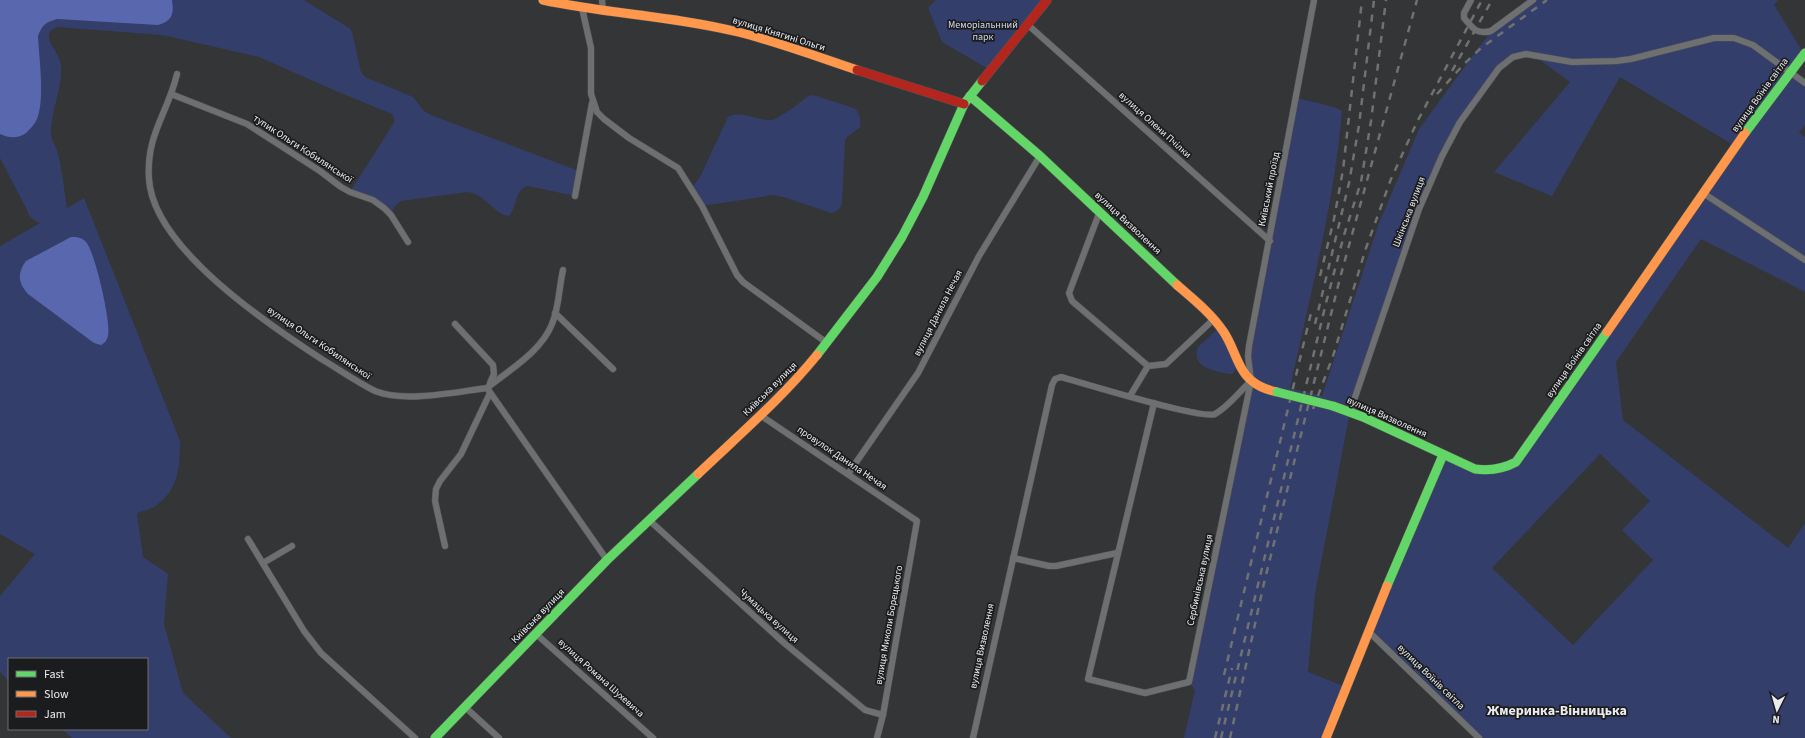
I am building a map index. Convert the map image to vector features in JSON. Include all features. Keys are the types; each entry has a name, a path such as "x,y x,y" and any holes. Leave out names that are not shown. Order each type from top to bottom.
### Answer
{"street":[{"name":"вулиця Княгині Ольги","path":"543,0 582,8 684,21 739,32 964,104"},
{"path":"602,0 603,11"},
{"name":"Київська вулиця","path":"435,738 607,560 760,415 804,371 828,343 876,277 902,237 923,197 964,104 1047,0"},
{"name":"Київський проїзд","path":"1251,381 1248,356 1249,346 1270,241 1314,0"},
{"path":"1471,0 1464,13 1464,18 1478,33 1491,31 1533,0"},
{"path":"575,196 592,102 590,87 591,48 582,8"},
{"name":"вулиця Олени Пчілки","path":"1027,24 1270,241"},
{"name":"Шкінська вулиця","path":"1350,412 1419,209 1442,156 1460,122 1499,68 1513,57 1534,54 1572,62 1616,61 1714,38 1728,37 1740,39 1752,45 1805,83"},
{"name":"вулиця Воїнів світла","path":"1443,455 1467,466 1483,471 1498,470 1516,462 1703,193 1805,52"},
{"name":"вулиця Ольги Кобилянської","path":"177,74 171,94 157,125 151,146 148,174 150,190 158,213 166,226 203,269 280,332 375,392 390,396 409,397 489,391"},
{"name":"тупик Ольги Кобилянської","path":"171,94 247,124 320,171 341,187 350,192 373,200 391,215 408,242"},
{"name":"вулиця Визволення","path":"970,96 1040,156 1214,319 1224,332 1242,368 1251,381 1263,388 1333,406 1350,412 1443,455"},
{"path":"592,102 597,112 609,123 629,138 671,162 681,171 702,206 732,268 743,282 828,343"},
{"name":"вулиця Данила Нечая","path":"848,474 918,373 979,256 1040,156"},
{"path":"1703,193 1805,260"},
{"path":"1100,211 1068,293 1072,301 1148,366 1166,364 1214,319"},
{"path":"489,391 538,345 550,327 555,313 562,270"},
{"path":"555,313 613,369"},
{"path":"445,546 436,501 436,490 440,481 461,454 489,391 494,374 493,365 455,324"},
{"path":"1130,396 1148,366"},
{"name":"вулиця Визволення","path":"973,738 1052,385 1055,379 1061,378 1204,415 1214,414 1251,381"},
{"name":"Сербинівська вулиця","path":"1117,553 1088,679 1145,693 1189,682 1251,381"},
{"path":"489,391 607,560"},
{"path":"1013,558 1049,566 1056,566 1117,553 1154,403"},
{"name":"провулок Данила Нечая","path":"760,415 913,517"},
{"path":"1326,738 1368,631 1443,455"},
{"name":"вулиця Миколи Борецького","path":"877,738 883,715 918,525 917,521 913,517"},
{"name":"Чумацька вулиця","path":"649,520 783,642 865,710 883,715"},
{"path":"248,538 304,631 321,653 415,738"},
{"path":"262,563 292,546"},
{"name":"вулиця Воїнів світла","path":"1368,631 1479,738"},
{"name":"вулиця Романа Шухевича","path":"536,634 653,738"},
{"path":"465,706 499,738"}],"green space":[{"path":"164,0 304,0 349,28 352,32 361,72 365,77 413,97 424,111 431,115 579,171 575,196 528,186 518,194 512,212 509,216 499,212 479,196 467,192 401,201 394,207 391,215 384,208 350,192 395,121 392,114 259,57 162,35 57,27 51,30 49,39 60,60 61,72 51,132 62,171 67,208 84,198 180,441 179,468 170,491 156,506 137,513 143,557 168,574 164,624 183,693 231,738 72,738 63,730 148,730 148,658 8,658 8,680 0,672 0,596 35,554 0,534 0,246 40,223 28,214 0,158 0,123 41,27 48,21 57,19 102,21"},
{"name":"Меморіальнний парк","path":"936,0 1047,0 990,70 942,42 928,8"},
{"path":"1533,0 1778,0 1774,5 1804,54 1791,72 1805,83 1805,125 1799,133 1805,137 1805,292 1701,239 1616,362 1623,420 1788,548 1805,523 1805,738 1479,738 1368,631 1443,455 1475,469 1511,465 1735,146 1620,77 1552,196 1494,172 1570,82 1533,55 1508,60 1465,114 1433,176 1350,412 1315,594 1308,672 1346,687 1327,738 1184,738 1195,690 1189,682 1251,381 1249,365 1297,98 1334,107 1342,111 1327,216 1290,388 1322,396 1379,223 1419,129 1491,31","holes":["1600,454 1650,501 1622,530 1653,560 1573,645 1492,568"]},
{"path":"813,95 854,108 860,116 860,127 846,138 845,142 842,203 837,211 831,213 787,198 773,195 702,206 691,189 700,177 728,117 738,114 766,120 775,119 808,96"},
{"path":"1220,327 1239,362 1232,374 1207,368 1198,361 1198,347"}],"shaded area":[{"path":"0,0 172,0 173,9 170,19 158,25 57,19 45,24 38,36 41,101 37,119 26,133 13,137 0,134"},
{"path":"71,237 82,239 86,242 90,248 98,272 105,303 108,328 107,339 101,345 94,343 28,294 22,286 20,274 26,261"}],"railway":[{"path":"1320,276 1334,219 1343,170 1362,0"},
{"path":"1315,324 1349,183 1359,125 1374,0"},
{"path":"1221,738 1326,303 1344,235 1361,182 1371,121 1386,0"},
{"path":"1230,738 1264,583 1340,278 1417,0"},
{"path":"1313,409 1333,356 1366,248 1391,179 1417,122 1482,0"},
{"path":"1452,71 1492,0"},
{"path":"1437,94 1464,64 1481,48 1547,0"},
{"path":"1224,675 1311,313"},
{"path":"1215,738 1232,668"}],"traffic: fast":[{"path":"1745,133 1805,53"},
{"path":"817,355 877,277 902,237 923,197 964,104 982,81"},
{"path":"970,96 1040,156 1177,285"},
{"path":"1333,406 1363,417 1475,469 1491,470 1501,468 1516,462 1607,332"},
{"path":"1277,392 1333,406"},
{"path":"1387,586 1443,455"},
{"path":"435,738 607,560 698,474"}],"traffic: slow":[{"path":"543,0 592,9 690,22 738,32 768,40 857,70"},
{"path":"1607,332 1745,133"},
{"path":"1177,285 1202,306 1218,324 1227,337 1239,364 1247,376 1261,387 1277,392"},
{"path":"698,474 775,401 817,355"},
{"path":"1326,738 1387,586"}],"traffic: jam":[{"path":"982,81 1047,0"},
{"path":"857,70 964,104"}],"district":[{"name":"Жмеринка-Вінницька","path":"1557,711"}]}
